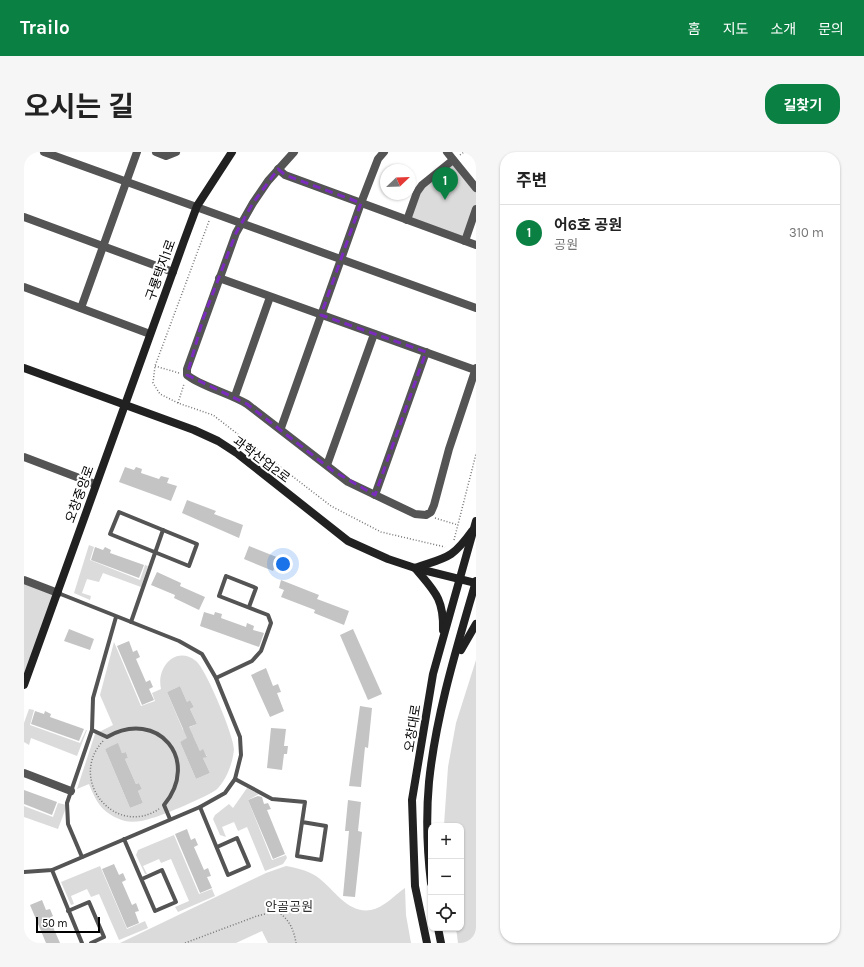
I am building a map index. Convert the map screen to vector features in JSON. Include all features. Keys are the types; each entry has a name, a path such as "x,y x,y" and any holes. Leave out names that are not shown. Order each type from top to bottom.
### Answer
{"street":[{"path":"44,152 476,308"},
{"path":"81,308 136,152"},
{"path":"156,152 166,156 176,152"},
{"name":"구룡택지1로","path":"125,404 197,206 232,152"},
{"path":"219,278 374,334 476,368 449,449 432,512 426,515 415,514 348,482 280,428 235,396 201,383 187,375 187,369 219,278 241,222 256,198 278,169 294,152"},
{"path":"280,428 361,203 378,159 384,152"},
{"path":"447,152 476,188"},
{"path":"407,220 417,192 422,185 454,160"},
{"path":"278,169 286,175 476,245"},
{"path":"465,241 476,209"},
{"path":"24,217 173,272"},
{"path":"24,287 150,334"},
{"path":"235,396 270,297"},
{"path":"327,465 374,334"},
{"path":"375,495 426,352"},
{"name":"과학산업2로","path":"24,368 194,430 218,442 266,476 348,541 388,559 414,568 476,582"},
{"name":"오창중앙로","path":"24,685 125,404"},
{"path":"25,461 95,484"},
{"path":"443,640 443,612 439,598 414,568 449,556 457,551 475,524"},
{"name":"오창대로","path":"427,943 415,886 412,800 433,674 461,579 475,524"},
{"path":"24,580 58,593"},
{"name":"오창대로","path":"430,859 428,822 429,783 441,714 476,582"},
{"path":"455,661 476,624"},
{"path":"24,773 71,791"},
{"path":"438,931 440,943"}],"lane":[{"path":"119,512 163,530 197,544 189,566 110,534 119,512"},
{"path":"131,622 154,552 163,530"},
{"path":"216,678 252,661 261,652 271,623 268,615 219,596 226,576 256,588 249,607"},
{"path":"24,872 52,870 200,807 225,793 235,779 241,755 240,737 216,678 202,654 180,641 58,593"},
{"path":"82,857 68,824 67,803 92,730 93,698 116,617"},
{"path":"92,730 107,737 119,730 132,728 152,732 168,743 176,755 179,768 178,782 173,795 164,805 170,820"},
{"path":"235,779 272,799 305,802 302,822 297,856 321,860 326,826 302,822"},
{"path":"200,807 228,875 249,866 238,838 217,847"},
{"path":"124,839 155,911 176,902 162,870 142,879"},
{"path":"52,870 82,943"},
{"path":"68,911 90,902 104,937 91,943"}],"path":[{"path":"155,366 187,375 178,403"},
{"path":"426,515 458,525"},
{"path":"107,737 97,748 91,760 90,775 93,789 100,801 111,810 124,816 139,817 152,813 164,805"},
{"path":"185,943 257,916 276,912 285,916 294,933 296,943"}],"highlighted area":[{"path":"278,169 285,175 361,203 321,315 426,352 375,495 333,471 247,404 187,375 203,319 236,233 253,203"}],"green space":[{"path":"453,160 476,188 476,209 465,241 407,220 414,200 416,200 417,192"},
{"path":"89,545 94,547 90,560 140,580 145,565 148,566 141,587 103,573 99,582 87,579 82,593 91,596 90,600 74,593"},
{"path":"24,580 58,593 24,681"},
{"path":"114,642 141,706 155,701 152,693 161,689 160,681 162,673 169,661 175,657 181,656 189,657 196,661 201,667 212,689 225,718 233,742 234,749 232,760 223,782 216,790 205,796 146,820 128,822 111,815 98,803 89,784 77,789 95,734 113,725 100,695","holes":["180,686 187,702 190,700 194,707 190,709 197,724 183,730 167,692","193,736 200,751 203,750 207,756 203,758 210,773 196,779 180,742","118,744 122,753 126,752 128,758 125,759 136,784 139,783 142,789 138,791 143,803 130,808 105,749"]},
{"path":"476,660 476,943 458,943 456,931 464,931 464,823 444,823 448,767 456,723"},
{"path":"29,709 34,710 30,725 80,743 87,730 77,756 31,738 29,745 24,742 24,723"},
{"path":"247,788 259,794 248,800 272,860 286,855 287,858 283,864 265,871 247,827 238,831 234,822 222,827 226,837 220,835 213,819 215,815 229,804 233,808"},
{"path":"58,803 67,805 58,829 24,817 24,806 53,817"},
{"path":"174,835 199,894 212,889 215,896 178,912 175,907 189,901 171,859 161,863 159,859 143,866 147,874 145,874 136,855 138,850"},
{"path":"100,866 127,929 145,921 148,928 119,940 99,894 91,897 87,889 71,896 74,904 71,905 61,882"},
{"name":"안골공원","path":"286,866 312,874 320,879 349,905 356,909 371,910 380,907 405,888 406,915 411,943 268,943 262,931 236,943 120,943 266,873"}],"building":[{"path":"125,467 134,470 136,467 142,469 141,473 159,479 161,476 169,478 167,483 177,486 171,501 119,482"},
{"path":"187,500 216,511 214,514 243,525 239,538 182,513"},
{"path":"249,546 279,558 273,571 244,559"},
{"path":"95,547 103,550 105,547 111,550 110,553 144,565 139,578 91,560"},
{"path":"157,572 181,583 180,586 205,597 199,610 174,598 175,595 151,585"},
{"path":"281,580 319,595 317,599 349,611 344,625 314,613 315,610 281,597 284,590 279,588"},
{"path":"204,612 214,615 215,612 222,614 221,618 246,627 247,623 254,626 253,630 264,633 259,647 200,626"},
{"path":"69,629 94,639 90,650 64,641"},
{"path":"353,629 382,694 368,700 340,635"},
{"path":"129,641 133,652 137,650 140,657 136,659 146,682 150,680 153,687 149,689 154,700 142,705 117,646"},
{"path":"266,668 273,686 278,684 281,692 277,693 284,711 270,717 251,675"},
{"path":"180,686 187,702 190,700 194,707 190,709 197,724 189,727 200,751 203,749 207,757 203,758 210,773 196,779 180,742 187,738 167,692"},
{"path":"360,706 372,708 368,748 365,747 361,787 349,786"},
{"path":"35,711 44,714 45,711 51,714 50,717 84,729 79,741 31,724"},
{"path":"271,728 286,729 284,746 288,746 287,754 284,754 282,770 267,768"},
{"path":"118,743 122,753 126,752 128,758 125,759 136,784 139,783 142,789 138,791 143,803 130,808 105,749"},
{"path":"24,790 57,802 52,815 24,804"},
{"path":"258,796 262,797 264,804 268,803 271,809 267,810 285,854 273,859 248,800"},
{"path":"348,800 361,802 358,831 362,832 355,897 343,896 349,831 345,831"},
{"path":"187,829 191,840 195,838 198,845 194,847 204,870 208,868 211,876 207,877 212,888 200,893 175,834"},
{"path":"114,864 119,875 123,873 126,880 122,882 132,905 136,903 139,911 135,912 139,923 127,928 102,869"},
{"path":"42,900 46,910 50,909 53,916 49,918 60,943 46,943 30,905"}],"place":[{"name":"어6호 공원","path":"445,200"}]}
